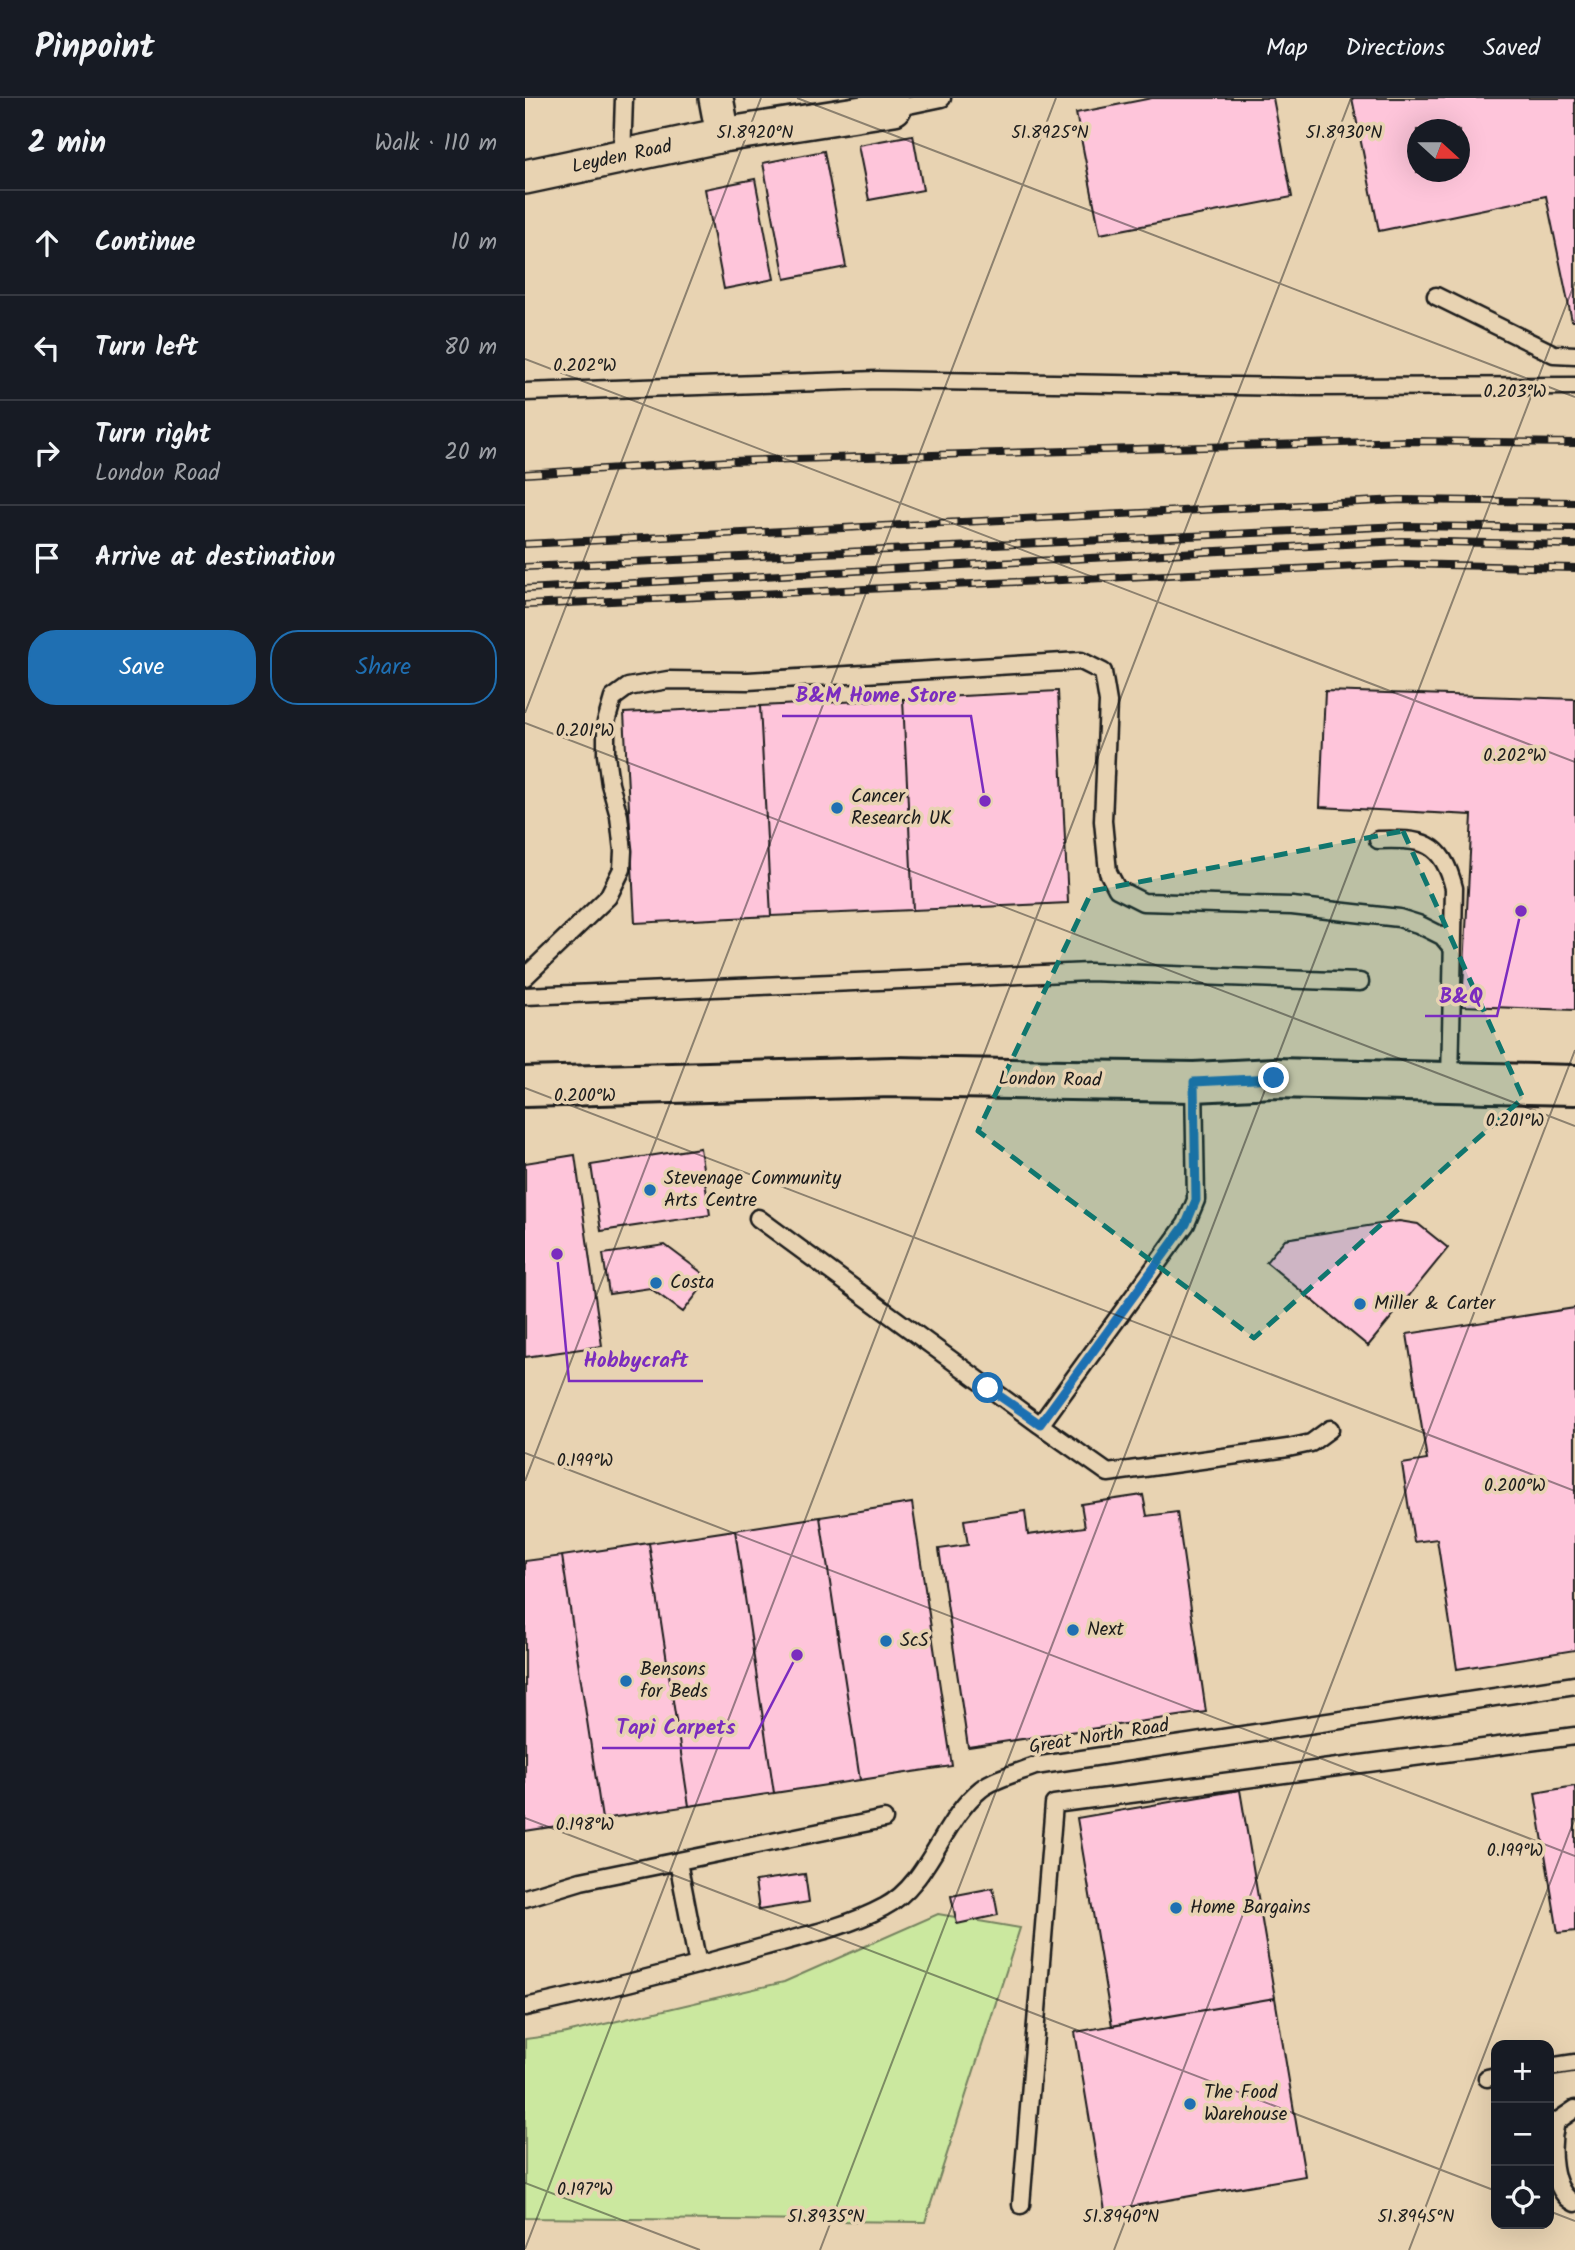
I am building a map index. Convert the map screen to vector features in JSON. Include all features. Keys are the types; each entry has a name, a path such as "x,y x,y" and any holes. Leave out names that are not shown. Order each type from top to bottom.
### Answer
{"main road":[{"name":"London Road","path":"525,1087 892,1077 1194,1082 1274,1078 1575,1085"}],"street":[{"path":"716,98 723,135"},
{"name":"Leyden Road","path":"525,177 723,135 894,108"}],"lane":[{"path":"622,158 624,98"},
{"path":"894,108 942,98"},
{"path":"1436,296 1555,354 1575,355"},
{"path":"525,392 877,380 1302,387 1575,386"},
{"path":"525,977 608,897 622,869 623,851 619,816 610,784 606,722 613,698 628,687 668,680 748,681 1081,662 1103,672 1108,702 1103,821 1108,873 1117,888 1143,902 1292,906 1399,918 1442,936 1451,948"},
{"path":"1378,840 1412,839 1430,845 1449,868 1454,888 1450,1082"},
{"path":"525,996 1090,972 1360,982"},
{"path":"1040,1424 1186,1224 1196,1200 1194,1082"},
{"path":"758,1218 1108,1474 1289,1448 1311,1443 1330,1429"},
{"name":"Great North Road","path":"525,2007 614,1988 698,1965 826,1929 886,1907 908,1887 930,1858 957,1813 983,1787 1035,1766 1575,1685"},
{"path":"1021,2205 1054,1804 1575,1736"},
{"path":"525,1898 581,1881 884,1819"},
{"path":"678,1862 698,1965"},
{"path":"1554,2066 1575,2063"},
{"path":"1575,2109 1556,2122 1552,2136 1555,2176 1570,2200 1575,2203"}],"highlighted area":[{"path":"1403,831 1523,1098 1254,1338 978,1131 1092,891"}],"green space":[{"path":"938,1914 1020,1928 925,2222 525,2218 525,2039 562,2034 784,1982"}],"building":[{"path":"1152,98 1273,98 1292,197 1100,234 1076,113"},
{"path":"1352,98 1575,98 1575,321 1572,321 1546,196 1379,231"},
{"path":"913,135 923,190 869,200 858,145"},
{"path":"824,151 846,267 785,279 763,163"},
{"path":"755,179 774,279 724,289 705,189"},
{"path":"1058,691 1068,903 913,910 903,699"},
{"path":"1325,691 1575,699 1575,1010 1462,1006 1472,815 1320,807"},
{"name":"Cancer Research UK","path":"903,699 913,910 771,916 760,706"},
{"path":"760,706 771,916 635,923 624,713"},
{"name":"Stevenage Community Arts Centre","path":"700,1148 710,1215 601,1231 591,1165"},
{"path":"575,1155 602,1346 525,1357 525,1163"},
{"name":"Miller & Carter","path":"1399,1221 1418,1224 1448,1248 1368,1346 1266,1262 1285,1239"},
{"name":"Costa","path":"665,1245 709,1278 683,1312 650,1288 609,1294 603,1254"},
{"path":"1575,1308 1575,1650 1457,1669 1437,1539 1414,1542 1402,1464 1427,1460 1407,1334"},
{"name":"Next","path":"1143,1495 1147,1516 1177,1512 1206,1712 968,1747 939,1549 968,1545 964,1520 1025,1511 1028,1535 1085,1527 1081,1504"},
{"name":"ScS","path":"912,1503 952,1766 860,1780 820,1517"},
{"path":"820,1517 860,1780 774,1793 735,1530"},
{"path":"735,1530 774,1793 689,1806 649,1543"},
{"name":"Bensons for Beds","path":"649,1543 689,1806 602,1819 562,1556"},
{"path":"562,1556 602,1819 525,1831 525,1561"},
{"path":"1575,1786 1575,1931 1558,1933 1535,1793"},
{"name":"Home Bargains","path":"1240,1790 1275,1998 1112,2026 1077,1818"},
{"path":"805,1874 809,1902 759,1910 755,1881"},
{"path":"993,1888 998,1915 957,1924 951,1896"},
{"name":"The Food Warehouse","path":"1275,1998 1305,2176 1105,2211 1075,2032"}],"railway":[{"path":"525,474 731,461 1409,441 1575,443"},
{"path":"525,544 1399,500 1575,502"},
{"path":"525,567 1401,526 1575,528"},
{"path":"525,589 1401,541 1575,545"},
{"path":"525,605 1402,564 1575,568"}],"place":[{"name":"B&M Home Store","path":"985,801"},
{"name":"Cancer Research UK","path":"837,808"},
{"name":"B&Q","path":"1521,911"},
{"name":"Stevenage Community Arts Centre","path":"650,1190"},
{"name":"Hobbycraft","path":"557,1254"},
{"name":"Costa","path":"656,1283"},
{"name":"Miller & Carter","path":"1360,1304"},
{"name":"Next","path":"1073,1630"},
{"name":"ScS","path":"886,1641"},
{"name":"Tapi Carpets","path":"797,1655"},
{"name":"Bensons for Beds","path":"626,1681"},
{"name":"Home Bargains","path":"1176,1908"},
{"name":"The Food Warehouse","path":"1190,2104"}],"route":[{"path":"988,1388 1040,1424 1186,1224 1196,1200 1194,1082 1274,1078"}]}
